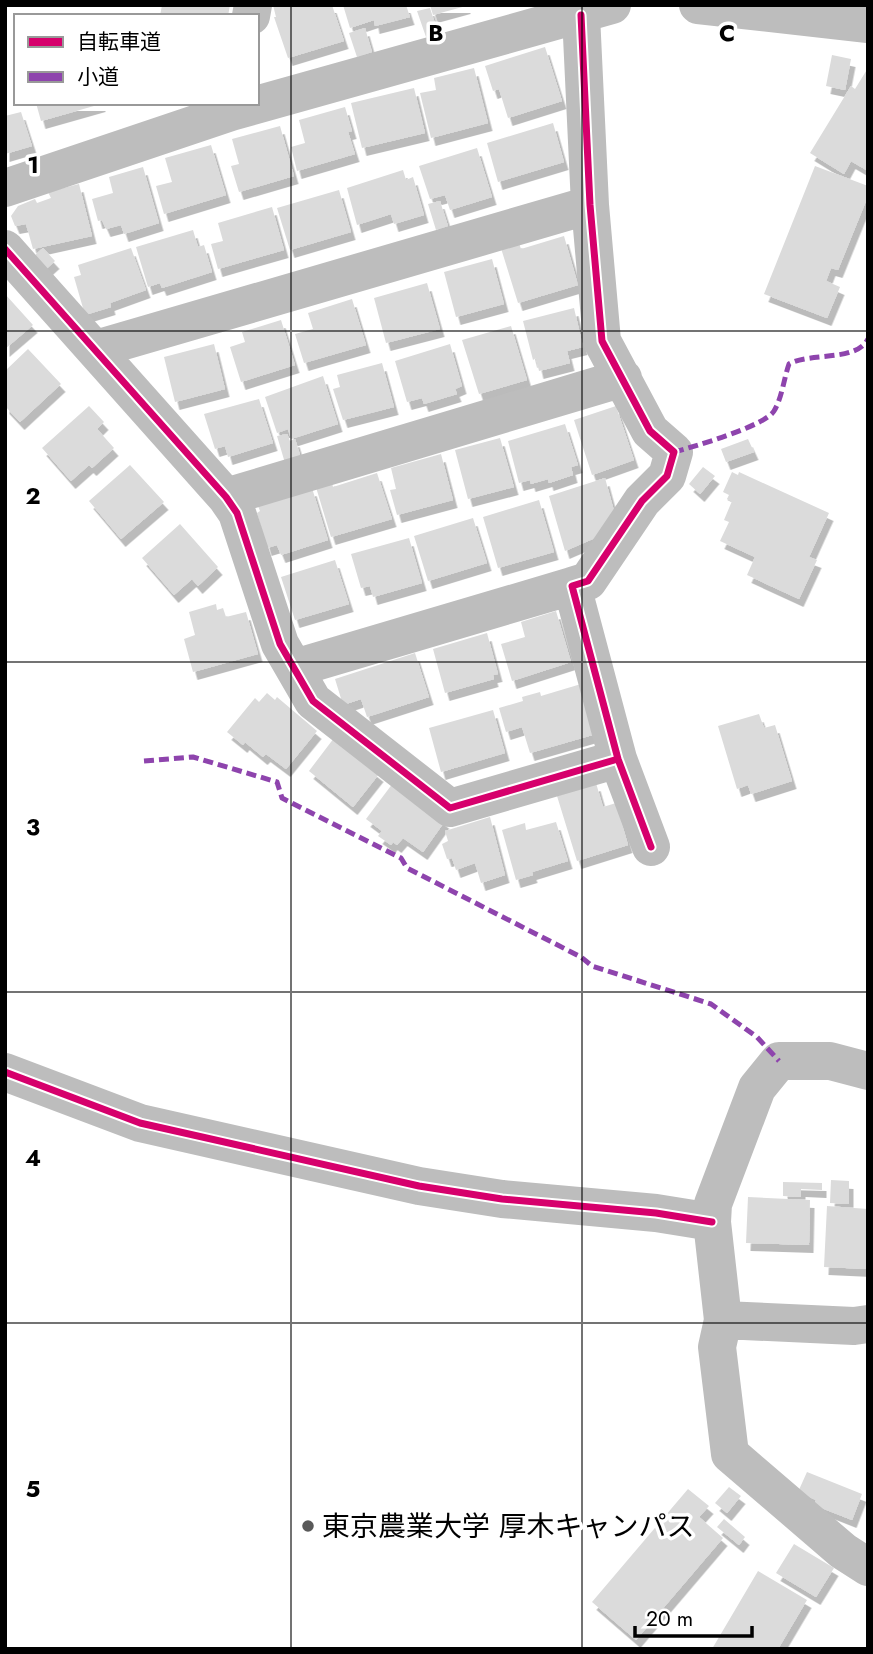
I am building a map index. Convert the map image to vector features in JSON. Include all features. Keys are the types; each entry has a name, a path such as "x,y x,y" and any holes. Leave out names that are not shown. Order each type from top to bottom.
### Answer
{"street":[{"path":"698,5 868,24"},
{"path":"259,100 597,10 590,205 602,341 650,431 674,452 667,476 642,501 588,581 295,668"},
{"path":"5,187 232,107"},
{"path":"96,349 590,205"},
{"path":"5,249 96,349 237,513 280,644 313,701 450,808 618,759"},
{"path":"226,497 623,378"},
{"path":"572,586 618,759 651,847"},
{"path":"868,1071 830,1061 779,1061 757,1087 713,1204 712,1222 723,1320 717,1346 730,1454 741,1467 842,1551 868,1567"},
{"path":"5,1072 140,1123 419,1186 502,1199 656,1213 712,1222"},
{"path":"723,1320 854,1326 868,1324"}],"building":[{"path":"162,5 230,5 228,14 160,14"},
{"path":"273,5 332,5 344,41 288,58 274,17"},
{"path":"343,5 406,5 410,17 375,26 374,20 350,28"},
{"path":"430,5 466,5 466,6 433,15"},
{"path":"430,8 438,33 426,37 417,11"},
{"path":"365,28 372,52 357,57 349,33"},
{"path":"545,47 562,101 508,118 499,89 493,91 485,66"},
{"path":"832,55 851,59 845,90 826,86"},
{"path":"474,68 488,123 431,138 420,93 436,90 434,78"},
{"path":"868,68 868,171 851,161 844,174 810,153 851,86 855,89"},
{"path":"414,88 425,133 362,148 351,103"},
{"path":"37,105 97,105 41,121"},
{"path":"345,107 352,131 348,132 355,154 297,171 291,147 305,143 299,120"},
{"path":"21,112 32,146 5,154 5,116"},
{"path":"553,123 564,162 498,182 487,143"},
{"path":"280,126 294,176 239,192 231,166 239,164 232,139"},
{"path":"211,145 226,195 164,214 156,186 172,182 165,158"},
{"path":"477,148 492,197 450,210 445,195 430,199 419,166"},
{"path":"815,166 868,186 868,196 838,270 831,268 826,281 840,287 827,318 764,294"},
{"path":"143,167 159,223 124,234 121,225 106,229 102,220 98,221 92,199 113,193 109,177"},
{"path":"403,170 406,180 413,177 424,215 394,224 391,214 357,225 347,188"},
{"path":"79,184 92,236 33,249 26,224 15,226 11,216 18,206 35,199 37,203 51,198 48,192"},
{"path":"339,190 351,232 290,250 277,208"},
{"path":"440,201 448,226 436,230 428,204"},
{"path":"272,207 284,250 218,269 211,244 223,241 218,223"},
{"path":"193,230 198,247 204,245 212,272 162,288 160,283 148,287 136,247"},
{"path":"564,236 578,285 518,303 500,245 518,240 521,249"},
{"path":"43,248 55,261 45,270 33,257"},
{"path":"131,248 146,290 110,303 111,307 85,315 74,277 81,275 78,265"},
{"path":"492,259 504,304 456,317 444,272"},
{"path":"427,283 440,329 386,343 374,298"},
{"path":"5,294 33,325 5,349"},
{"path":"352,299 366,345 304,363 295,334 313,329 308,313"},
{"path":"574,308 583,347 567,351 570,363 539,371 536,358 533,360 523,321"},
{"path":"281,320 295,365 241,382 230,347 245,342 242,332"},
{"path":"511,326 527,380 479,394 462,340"},
{"path":"214,344 225,389 175,402 164,357"},
{"path":"450,344 462,386 455,389 457,394 424,404 422,398 407,402 395,361"},
{"path":"28,349 61,384 20,422 5,406 5,371"},
{"path":"382,363 394,407 343,420 333,389 340,387 337,375"},
{"path":"323,376 338,424 291,439 288,429 277,433 265,397"},
{"path":"259,399 273,443 228,457 225,446 215,449 204,414"},
{"path":"89,406 104,422 97,429 114,448 92,468 89,465 71,481 42,448"},
{"path":"616,406 634,460 592,475 574,420"},
{"path":"565,424 578,465 571,467 573,475 549,483 548,479 531,484 530,480 519,483 508,441"},
{"path":"287,434 290,441 295,439 301,458 285,463 277,436"},
{"path":"500,438 514,487 468,499 455,450"},
{"path":"748,439 754,452 726,462 721,449"},
{"path":"441,454 453,500 397,515 390,490 396,489 391,468"},
{"path":"130,465 164,502 121,539 89,501"},
{"path":"703,467 715,476 700,494 689,484"},
{"path":"732,472 738,475 739,472 829,513 809,557 817,560 799,599 747,575 755,557 720,541 729,522 724,520 732,501 727,499 729,495 723,492"},
{"path":"377,473 392,519 331,537 315,484 331,478 333,487"},
{"path":"605,478 614,511 595,538 565,551 549,496"},
{"path":"312,488 328,540 281,555 277,545 267,548 257,513 260,511 258,506"},
{"path":"539,500 554,552 498,568 483,517"},
{"path":"473,518 487,563 428,581 414,536"},
{"path":"180,524 218,567 198,586 192,579 174,595 142,558"},
{"path":"409,538 422,583 373,597 370,586 361,588 351,554"},
{"path":"335,560 349,604 295,620 281,577"},
{"path":"216,604 217,610 223,608 226,617 246,612 258,654 193,672 184,639 195,635 189,612"},
{"path":"556,611 571,662 512,681 501,644 525,637 521,622"},
{"path":"487,633 498,674 493,675 494,679 445,693 433,649"},
{"path":"415,653 429,697 367,717 361,699 343,705 335,679"},
{"path":"581,684 596,734 530,753 522,727 506,732 499,708 523,701 522,697 540,692 541,696"},
{"path":"267,693 275,700 277,697 317,731 286,769 266,754 263,757 245,742 243,745 227,732 255,698 259,702"},
{"path":"493,710 505,753 441,772 429,728"},
{"path":"759,714 764,728 775,725 792,781 751,794 748,785 737,789 718,726"},
{"path":"334,738 379,774 353,807 309,771"},
{"path":"393,783 445,821 423,852 403,838 397,845 393,842 391,845 378,836 382,831 366,819"},
{"path":"596,783 603,807 616,803 628,845 577,861 557,796"},
{"path":"490,817 505,875 481,883 475,863 456,870 452,858 447,859 442,844 448,841 445,831"},
{"path":"556,822 568,861 516,880 502,830 525,823 526,830"},
{"path":"831,1180 849,1181 849,1204 830,1203"},
{"path":"783,1182 822,1183 822,1190 801,1189 801,1197 783,1196"},
{"path":"748,1197 810,1200 809,1245 746,1243"},
{"path":"827,1206 868,1209 867,1269 824,1267"},
{"path":"807,1472 862,1494 852,1520 814,1505 816,1500 798,1492"},
{"path":"729,1487 741,1496 727,1513 715,1503"},
{"path":"688,1489 709,1506 699,1517 723,1538 636,1640 592,1602"},
{"path":"724,1519 745,1537 739,1545 717,1527"},
{"path":"794,1544 834,1568 816,1597 776,1573"},
{"path":"758,1571 807,1600 778,1649 712,1649"}],"marked path":[{"path":"674,452 728,435 768,417 779,400 789,364 798,360 854,351 868,339"},
{"path":"144,761 193,757 277,782 282,798 401,858 407,868 581,957 592,966 711,1004 757,1037 779,1061"}],"cycle path":[{"path":"581,15 590,205 602,341 650,431 674,452 667,476 642,501 588,581 572,586 618,759 651,847"},
{"path":"5,249 226,497 237,513 280,644 313,701 450,808 618,759"},
{"path":"5,1072 140,1123 419,1186 502,1199 656,1213 712,1222"}],"place":[{"name":"東京農業大学 厚木キャンパス","path":"308,1526"}]}
